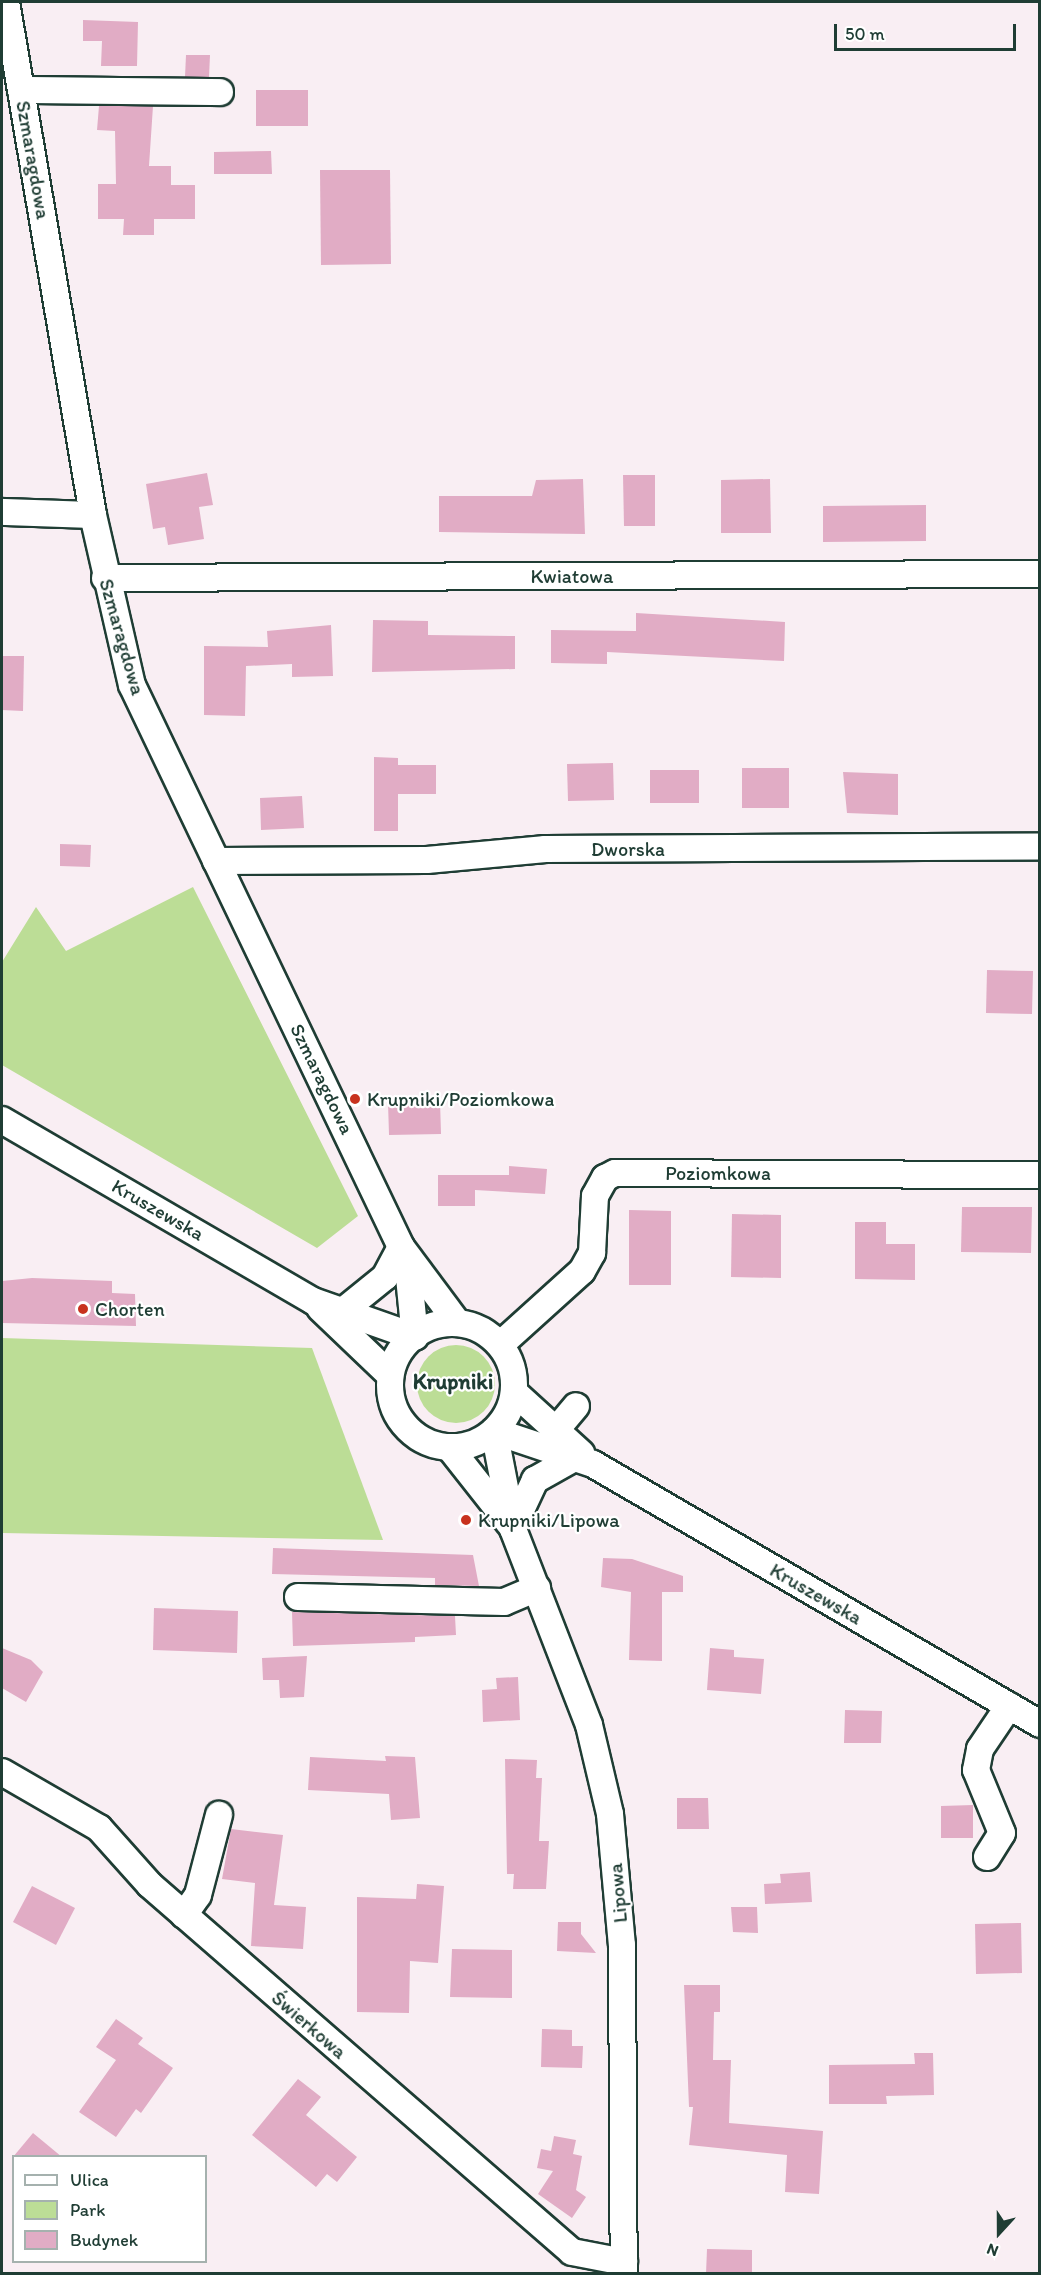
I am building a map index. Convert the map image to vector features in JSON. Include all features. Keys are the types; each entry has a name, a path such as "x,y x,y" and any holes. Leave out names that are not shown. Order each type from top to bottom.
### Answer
{"street":[{"name":"Szmaragdowa","path":"6,18 21,90 93,515 105,578 132,685 404,1252 457,1322"},
{"path":"21,90 220,92"},
{"path":"2,512 93,515"},
{"name":"Kwiatowa","path":"105,578 1040,574"},
{"name":"Dworska","path":"216,861 428,860 545,849 1040,846"},
{"name":"Kruszewska","path":"2,1120 314,1301 415,1337"},
{"name":"Poziomkowa","path":"500,1345 582,1271 592,1253 595,1196 615,1173 1040,1175"},
{"name":"Szmaragdowa","path":"404,1252 415,1337"},
{"path":"343,1311 385,1277 404,1252"},
{"name":"Kruszewska","path":"314,1301 390,1375"},
{"path":"457,1322 481,1330 500,1345 513,1372 514,1392 494,1431 473,1444 449,1447 425,1440 405,1424 393,1402 390,1375 400,1352 415,1337 457,1322"},
{"name":"Kruszewska","path":"514,1392 556,1430 584,1460"},
{"path":"556,1430 576,1406"},
{"name":"Kruszewska","path":"494,1431 584,1460 1040,1724"},
{"name":"Lipowa","path":"494,1431 513,1528 589,1725 619,1884 624,2268"},
{"name":"Lipowa","path":"449,1447 513,1528"},
{"path":"513,1528 522,1497 535,1480 584,1460"},
{"path":"298,1597 504,1602 537,1588"},
{"path":"987,1857 1002,1833 976,1770 980,1749 1009,1706"},
{"name":"Świerkowa","path":"2,1772 99,1828 184,1915 572,2252 624,2268"},
{"path":"184,1915 198,1895 219,1815"}],"green space":[{"path":"193,887 358,1216 317,1248 2,1065 2,962 36,907 66,951"},
{"path":"2,1338 312,1348 383,1540 2,1533"},
{"path":"448,1345 464,1345 478,1351 489,1362 495,1376 495,1392 489,1406 478,1417 464,1423 448,1423 434,1417 423,1406 417,1392 417,1376 423,1362 434,1351"}],"building":[{"path":"83,20 138,22 137,66 101,66 102,41 83,41"},
{"path":"186,55 210,55 209,77 185,77"},
{"path":"256,90 308,90 308,126 256,126"},
{"path":"99,106 153,106 149,166 171,166 171,185 195,185 195,219 154,219 154,235 123,235 124,219 98,219 98,184 116,184 115,131 97,130"},
{"path":"271,151 272,174 214,174 214,152"},
{"path":"320,170 390,170 391,264 321,265"},
{"path":"207,473 213,505 199,507 204,539 168,545 165,527 153,529 146,484"},
{"path":"623,475 655,475 655,526 624,526"},
{"path":"583,479 585,534 439,532 439,496 532,496 536,480"},
{"path":"770,479 771,533 721,533 721,480"},
{"path":"926,505 926,541 823,542 823,506"},
{"path":"636,613 785,622 784,661 607,652 607,664 551,663 551,630 636,631"},
{"path":"373,620 428,621 428,635 515,636 515,669 372,672"},
{"path":"331,625 333,676 292,677 292,664 246,666 245,716 204,715 204,646 268,647 267,631"},
{"path":"2,656 24,656 23,711 2,710"},
{"path":"374,757 398,758 398,765 436,765 436,794 398,794 398,831 374,831"},
{"path":"613,763 614,800 568,801 567,764"},
{"path":"742,768 789,768 789,808 742,808"},
{"path":"650,770 699,770 699,803 650,803"},
{"path":"843,772 898,774 898,815 847,813"},
{"path":"302,796 304,828 261,830 260,798"},
{"path":"60,844 91,845 90,867 60,866"},
{"path":"987,970 1033,971 1032,1014 986,1013"},
{"path":"388,1102 440,1102 441,1134 389,1135"},
{"path":"509,1166 547,1169 545,1194 475,1190 475,1206 438,1206 438,1175 509,1175"},
{"path":"962,1207 1032,1207 1031,1253 961,1252"},
{"path":"629,1210 671,1211 671,1285 629,1285"},
{"path":"732,1214 781,1215 781,1278 731,1277"},
{"path":"855,1222 886,1222 886,1244 915,1244 915,1280 855,1279"},
{"name":"Chorten","path":"32,1278 112,1281 112,1293 135,1294 136,1326 2,1323 2,1281"},
{"path":"273,1548 473,1555 479,1586 435,1585 435,1578 272,1574"},
{"path":"603,1558 632,1559 683,1576 683,1592 662,1592 662,1661 629,1660 631,1592 601,1587"},
{"path":"154,1608 238,1611 237,1653 153,1650"},
{"path":"292,1612 455,1616 456,1635 415,1637 415,1642 293,1646"},
{"path":"2,1648 31,1660 43,1672 26,1702 2,1688"},
{"path":"710,1648 734,1650 734,1657 764,1659 761,1694 707,1690"},
{"path":"307,1656 304,1697 280,1698 279,1680 263,1680 262,1658"},
{"path":"518,1677 520,1720 483,1722 482,1690 497,1689 496,1678"},
{"path":"845,1710 882,1711 881,1743 844,1743"},
{"path":"385,1756 415,1757 420,1818 391,1820 389,1794 308,1790 310,1757 386,1761"},
{"path":"505,1759 537,1760 536,1778 542,1778 539,1841 549,1841 546,1889 513,1889 514,1874 507,1874"},
{"path":"677,1798 708,1798 709,1829 677,1829"},
{"path":"973,1805 973,1838 941,1838 941,1806"},
{"path":"231,1829 283,1835 274,1905 306,1907 303,1949 251,1946 255,1883 222,1879"},
{"path":"810,1872 812,1902 765,1904 764,1884 781,1883 780,1874"},
{"path":"417,1884 444,1886 438,1963 410,1961 409,2013 357,2012 357,1897 416,1899"},
{"path":"32,1886 75,1908 56,1945 13,1922"},
{"path":"731,1907 757,1907 758,1933 733,1932"},
{"path":"558,1922 581,1922 581,1934 596,1953 557,1951"},
{"path":"1021,1923 1022,1973 976,1974 975,1924"},
{"path":"452,1949 512,1950 512,1998 450,1997"},
{"path":"684,1985 720,1985 720,2012 714,2012 713,2060 731,2060 729,2123 823,2131 819,2194 785,2192 787,2155 689,2145 693,2107 689,2107"},
{"path":"116,2019 143,2038 138,2044 173,2068 141,2113 136,2109 116,2137 79,2112 116,2060 96,2047"},
{"path":"542,2029 572,2030 572,2046 583,2046 582,2068 541,2067"},
{"path":"914,2053 933,2053 934,2095 886,2096 887,2104 829,2104 829,2065 915,2064"},
{"path":"298,2079 321,2097 306,2115 357,2157 337,2182 327,2174 316,2187 252,2135"},
{"path":"33,2133 60,2155 15,2155"},
{"path":"554,2136 576,2140 573,2154 582,2156 576,2190 586,2197 572,2218 538,2194 553,2171 537,2168 541,2149 551,2151"},
{"path":"707,2249 752,2250 752,2274 706,2274"}],"place":[{"name":"Krupniki/Poziomkowa","path":"355,1099"},
{"name":"Chorten","path":"83,1309"},
{"name":"Krupniki/Lipowa","path":"466,1520"}],"district":[{"name":"Krupniki","path":"453,1382"}]}
